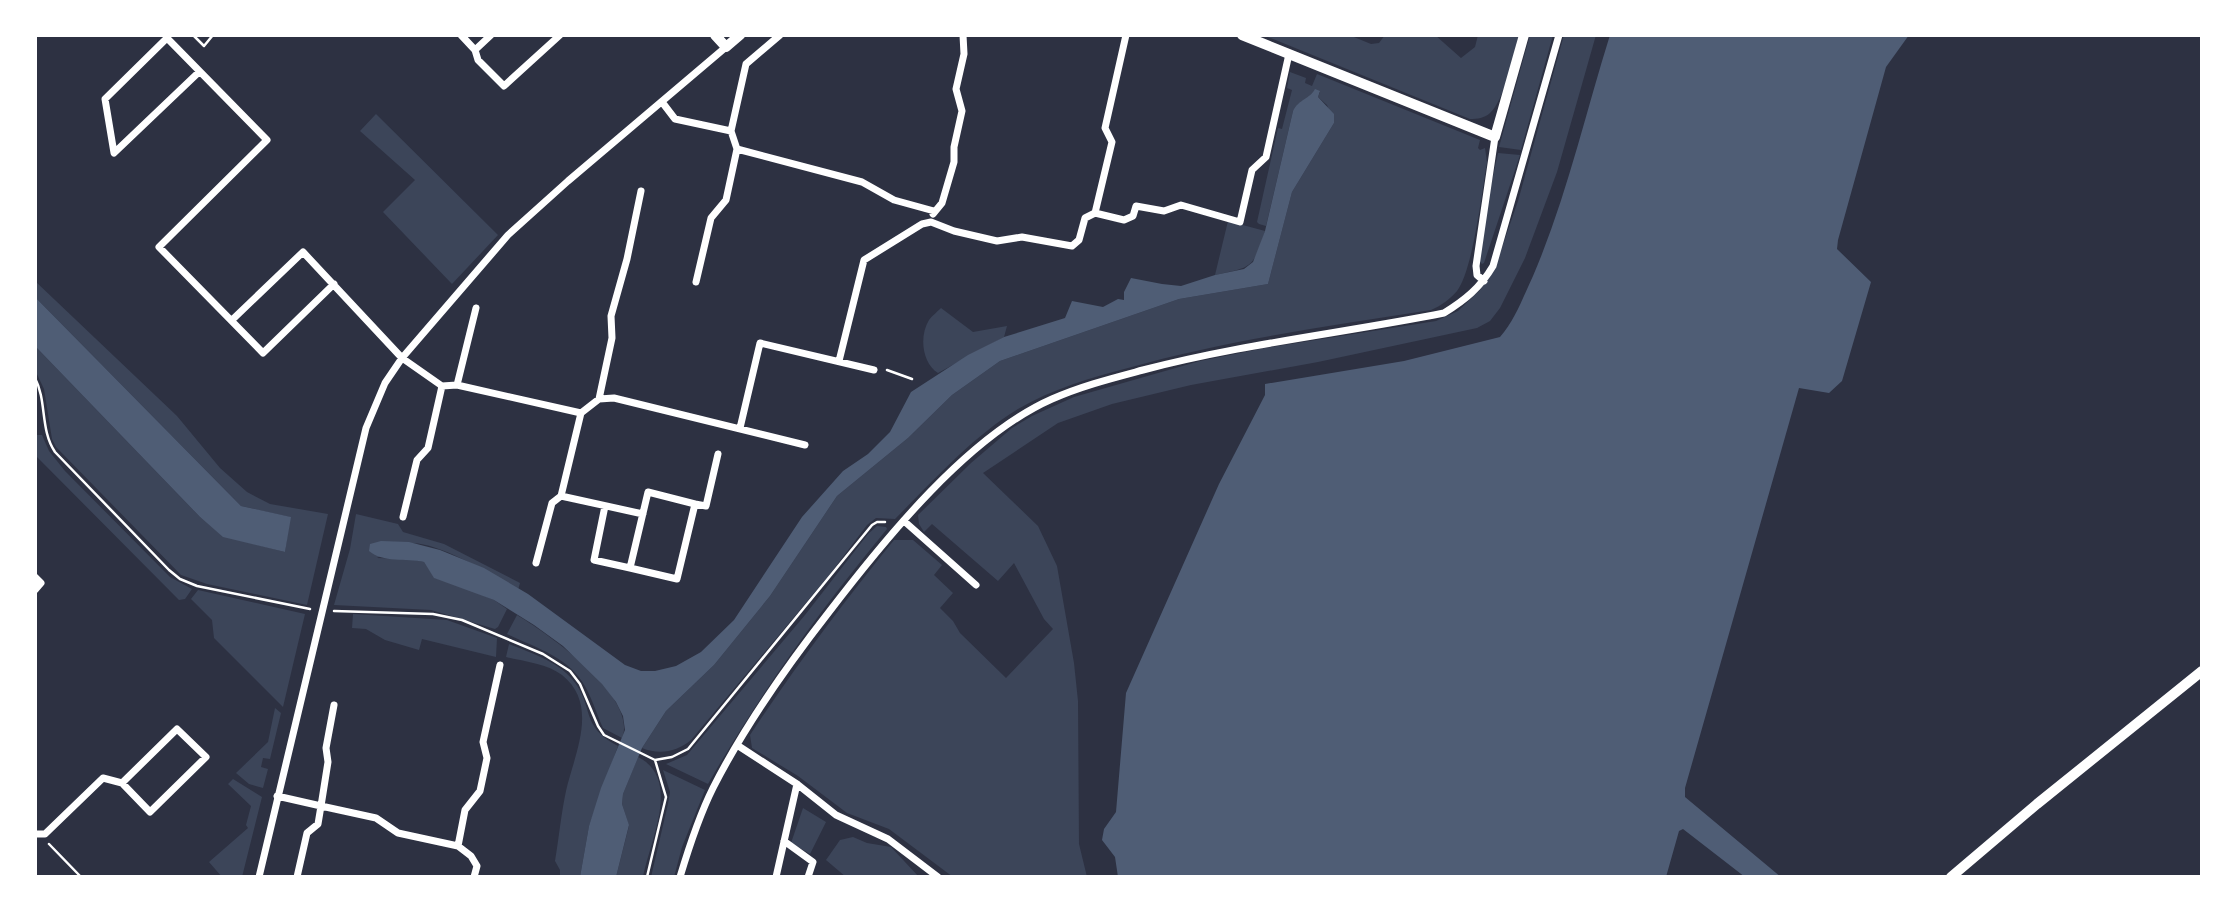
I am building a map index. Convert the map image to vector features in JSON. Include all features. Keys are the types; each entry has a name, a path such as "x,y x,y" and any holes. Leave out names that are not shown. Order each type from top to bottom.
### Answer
{"street":[{"path":"461,35 475,50 478,60 504,86 561,35"},
{"path":"475,50 491,35"},
{"path":"715,35 726,47"},
{"path":"258,877 366,428 385,383 402,358 508,235 740,35"},
{"path":"696,282 711,218 726,200 737,149 731,131 746,64 780,35"},
{"path":"931,222 934,211 942,203 954,162 954,147 962,111 956,89 964,54 963,35"},
{"path":"1095,213 1112,142 1105,128 1126,35"},
{"path":"1242,35 1495,137"},
{"path":"1484,281 1477,275 1476,266 1495,137 1524,35"},
{"path":"680,877 699,820 737,744 817,627 904,521 992,436 1053,398 1099,382 1214,352 1444,313 1468,299 1493,266 1559,35"},
{"path":"199,72 114,153 105,99 167,38 267,140 159,247 263,353 334,284"},
{"path":"839,361 864,260 922,224 931,222 954,231 997,241 1022,237 1072,246 1079,240 1085,218 1095,213 1124,220 1133,216 1136,206 1164,211 1181,205 1240,222 1252,170 1266,157 1289,54"},
{"path":"662,102 674,119 731,131"},
{"path":"737,149 862,182 894,200 934,211"},
{"path":"599,400 612,338 611,316 627,259 641,191"},
{"path":"232,320 303,252 402,358 442,386 457,385 581,413"},
{"path":"457,385 476,308"},
{"path":"740,428 760,342 874,370"},
{"path":"403,517 417,460 428,448 442,386"},
{"path":"536,563 552,503 561,496 581,413 599,400 614,398 805,445"},
{"path":"630,568 648,492 706,506 718,454"},
{"path":"561,496 643,514"},
{"path":"605,506 594,560 677,579 695,503"},
{"path":"904,521 976,585"},
{"path":"35,577 41,583 35,590"},
{"path":"458,846 465,810 480,791 487,758 483,742 500,665"},
{"path":"1951,877 2202,671"},
{"path":"297,877 307,833 318,824 328,762 326,748 334,705"},
{"path":"35,834 46,834 103,778 122,783 150,812 206,757 177,729 122,783"},
{"path":"737,744 797,784 836,815 888,839 939,877"},
{"path":"776,877 797,784"},
{"path":"277,796 376,818 398,833 458,846 471,856 477,866 474,877"},
{"path":"785,841 813,862 808,877"}],"path":[{"path":"193,35 204,46 214,35"},
{"path":"874,370 881,368 912,379"},
{"path":"35,378 41,395 46,431 55,452 169,570 197,586 321,612 349,610 433,614 462,620 543,654 570,671 580,684 604,735 655,761 688,749 872,525 883,521 896,530"},
{"path":"647,877 666,797 655,761"},
{"path":"46,834 49,844 81,877"}],"shaded area":[{"path":"1263,35 1349,35 1371,44 1379,43 1385,35 1435,35 1461,58 1475,47 1478,35 1519,35 1504,88 1495,107 1486,116 1470,119"},
{"path":"1530,35 1553,35 1521,150 1499,147"},
{"path":"1564,35 1596,35 1557,172 1525,258 1500,308 1490,321 1477,328 1318,362 1191,385 1112,404 1058,423 983,473 1038,526 1057,566 1078,701 1079,844 1087,877 953,877 889,829 847,813 798,776 752,748 750,735 767,710 856,587 894,540 913,540 942,565 934,575 953,593 940,608 960,633 1006,678 1053,629 1044,619 1014,563 998,581 932,524 924,532 919,524 918,515 971,463 1012,428 1074,397 1200,361 1436,321 1458,311 1480,290 1499,256 1518,201"},
{"path":"1610,35 1909,35 1886,67 1838,240 1837,249 1871,282 1842,381 1829,393 1799,388 1685,788 1685,797 1781,877 1745,877 1683,829 1679,831 1666,877 1118,877 1115,857 1102,840 1104,829 1116,812 1126,693 1219,484 1265,395 1265,384 1404,361 1500,337 1518,308 1545,247"},
{"path":"1290,72 1306,78 1305,83 1312,86 1317,74 1480,140 1478,148 1485,148 1487,162 1480,210 1468,266 1457,291 1431,310 1278,334 1165,358 1072,385 1018,409 969,446 895,519 876,518 867,525 830,574 691,740 668,751 642,748 666,711 714,665 770,596 837,496 908,438 952,395 1000,361 1179,299 1268,284 1292,192 1334,123 1327,105 1318,97 1320,92 1312,95 1293,111 1266,226 1259,224 1257,222 1278,128 1282,129 1292,90 1287,88"},
{"path":"1315,89 1320,91 1318,97 1334,114 1334,123 1292,192 1268,284 1179,299 1000,361 952,395 908,438 837,496 770,596 714,665 666,711 642,748 623,794 622,804 629,825 616,877 580,877 589,826 601,788 625,730 623,716 616,702 602,684 563,646 534,625 494,600 434,578 424,562 375,555 369,551 370,544 381,541 409,542 440,550 484,568 528,594 625,665 641,671 676,666 701,652 734,620 802,517 843,471 868,454 890,432 911,392 968,355 1004,337 1065,318 1072,301 1103,307 1118,299 1124,300 1124,292 1131,278 1181,286 1244,269 1253,262 1265,231 1293,111"},
{"path":"376,114 498,235 452,284 383,212 415,180 360,131"},
{"path":"1498,153 1520,155 1482,264 1479,261 1487,204"},
{"path":"1228,221 1265,231 1250,264 1215,275"},
{"path":"35,281 177,416 220,468 247,492 270,504 328,514 307,605 207,584 181,575 56,447 52,439 44,389 35,370 35,346 200,517 223,536 285,552 290,517 241,506 35,297"},
{"path":"35,297 241,506 291,517 285,552 223,537 200,517 35,346"},
{"path":"941,308 973,332 1007,326 1004,337 938,373 928,363 923,341 929,320"},
{"path":"35,435 42,435 49,451 65,471 170,577 192,589 185,599 179,600 35,455"},
{"path":"356,514 398,524 403,532 444,544 520,583 518,590 464,559 418,543 399,546 377,558 424,562 435,578 494,600 507,609 498,627 495,629 431,610 334,605 350,549"},
{"path":"877,526 887,529 792,653 748,717 708,784 666,764 687,755"},
{"path":"198,590 305,614 283,707 214,638 212,620 191,599"},
{"path":"353,614 447,620 497,638 496,657 422,639 419,650 385,640 366,629 352,628"},
{"path":"517,615 568,651 604,686 617,704 624,722 622,738 603,728 586,688 571,668 507,634"},
{"path":"509,644 543,658 566,673 579,689 592,723 618,746 589,826 580,877 560,877 555,861 566,791 581,731 580,701 573,687 556,671 506,657"},
{"path":"275,708 281,713 270,759 263,758 261,767 268,769 263,788 249,784 236,773 268,742"},
{"path":"638,757 651,767 658,780 660,811 643,877 616,877 629,826 622,804 623,794"},
{"path":"663,770 705,790 682,847 674,877 651,877 670,792"},
{"path":"233,779 262,797 242,877 222,877 209,862 248,828 246,825 251,806 228,784"},
{"path":"803,808 826,822 810,854 791,843"},
{"path":"853,837 867,843 891,847 919,877 846,877 826,860 840,840"}]}
